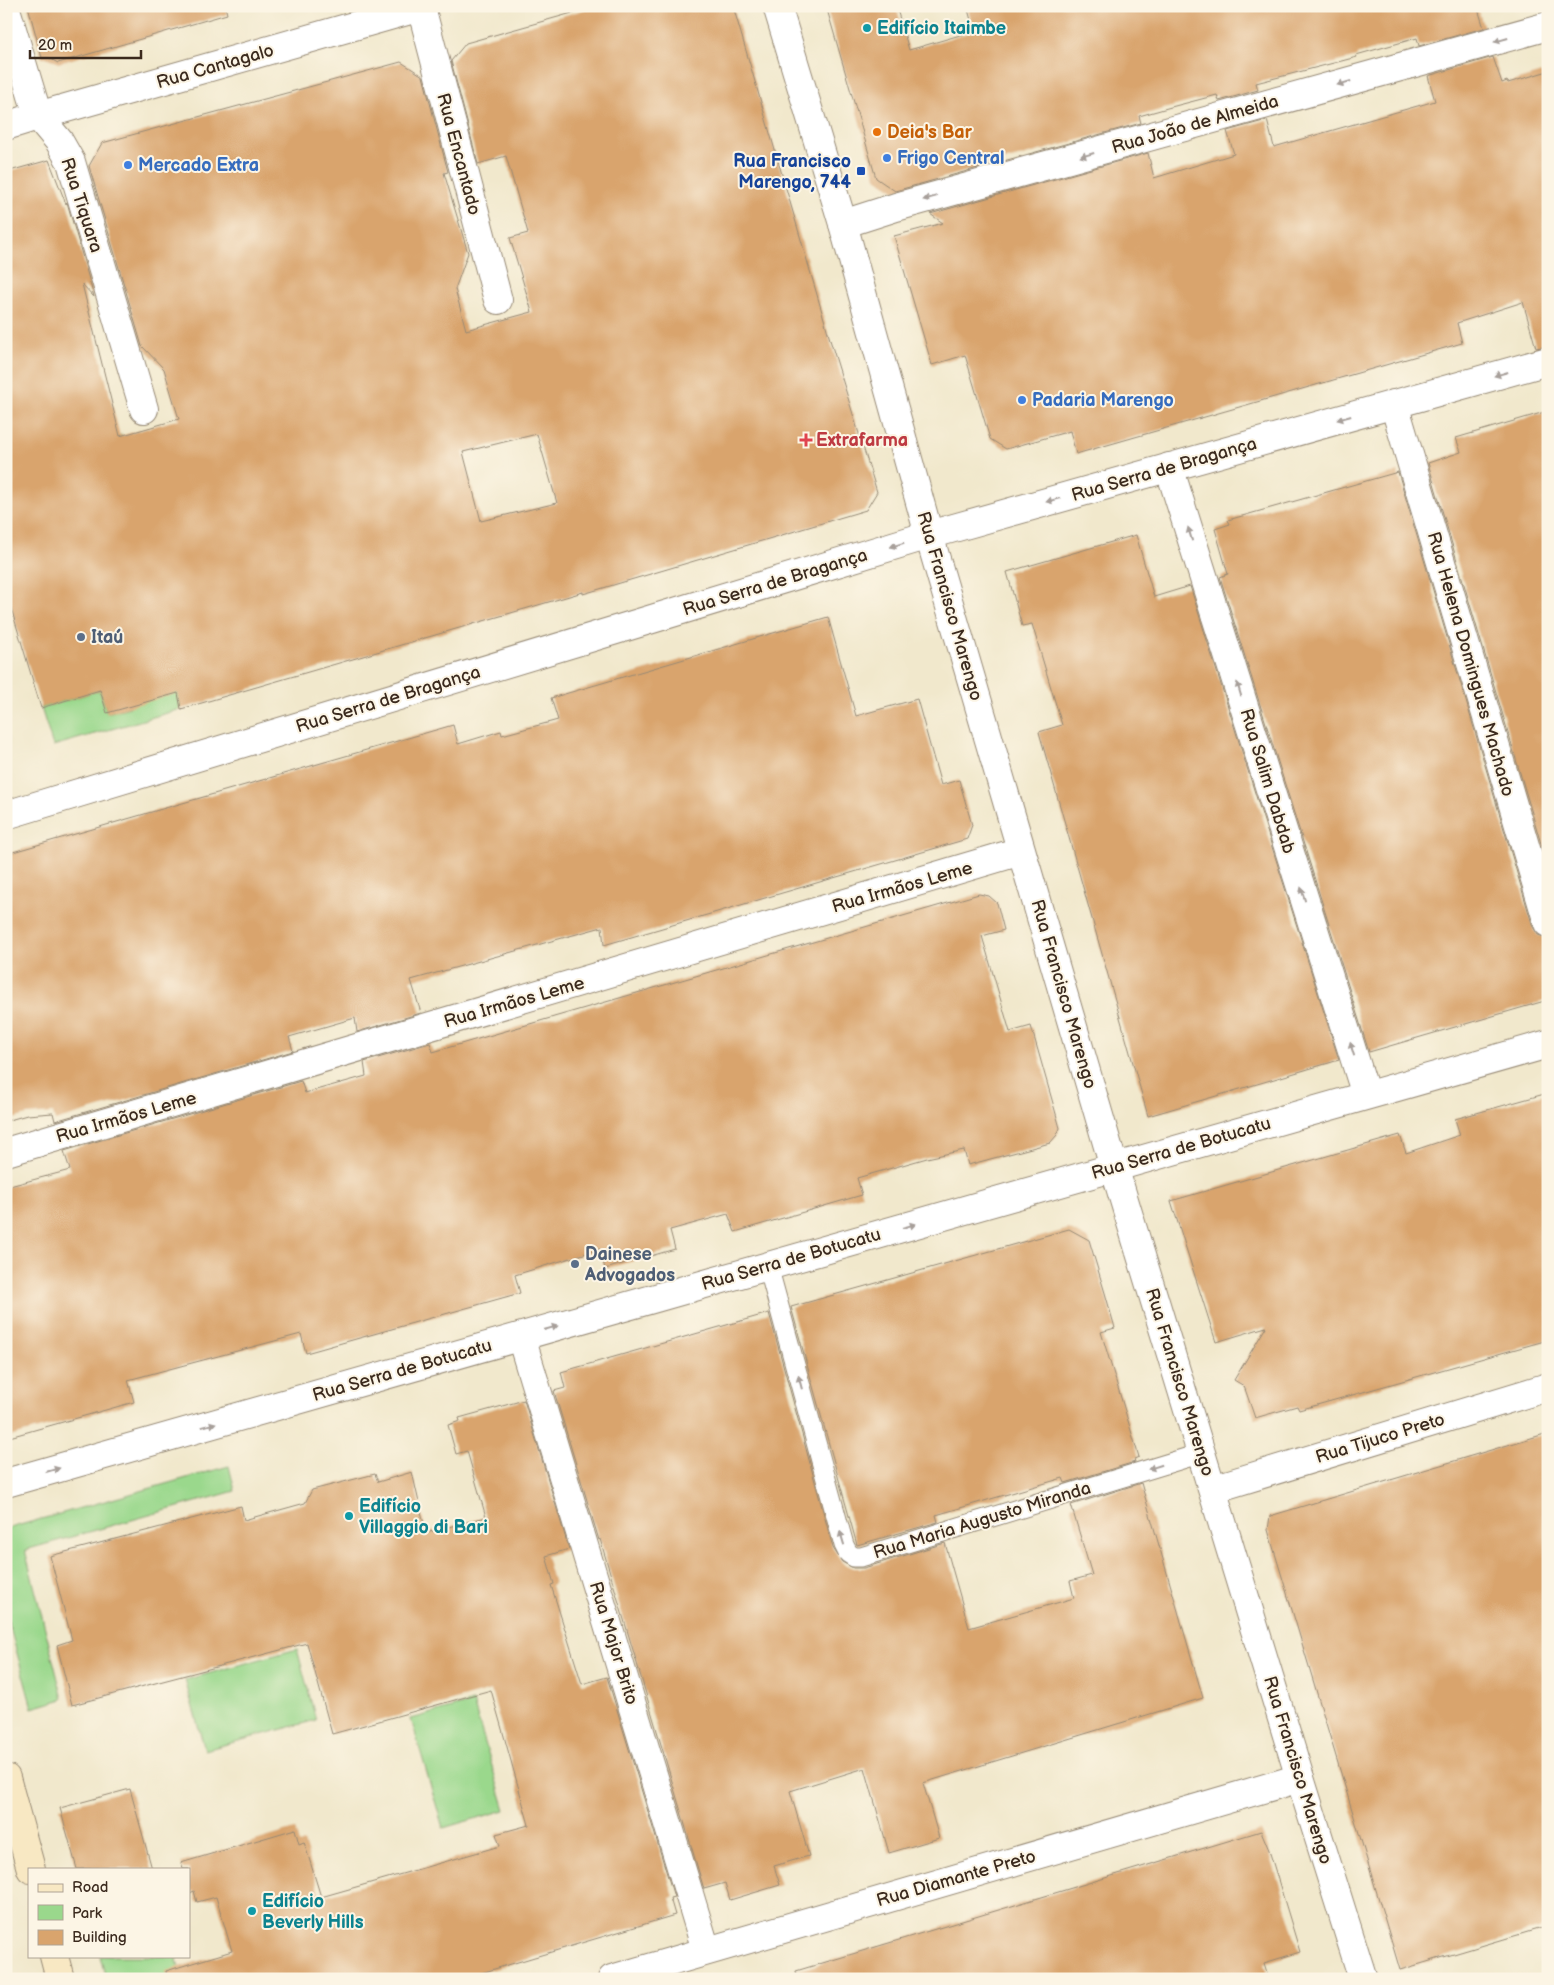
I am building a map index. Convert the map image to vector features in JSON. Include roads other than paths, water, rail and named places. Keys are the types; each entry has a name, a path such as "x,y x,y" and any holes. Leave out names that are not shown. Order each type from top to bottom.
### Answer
{"main road":[{"path":"6,1778 31,1868"},
{"path":"55,1958 60,1979"}],"street":[{"name":"Rua Francisco Marengo","path":"777,6 844,224 929,535 1114,1168 1363,1979"},
{"name":"Rua Cantagalo","path":"6,126 422,7"},
{"name":"Rua Encantado","path":"422,7 498,300"},
{"name":"Rua Tiquara","path":"6,9 38,116 60,141 71,162 144,409"},
{"name":"Rua João de Almeida","path":"844,224 896,207 1548,26"},
{"name":"Rua Serra de Bragança","path":"6,815 929,535 1548,361"},
{"name":"Rua Helena Domingues Machado","path":"1394,404 1548,923"},
{"name":"Rua Salim Dabdab","path":"1169,467 1366,1095"},
{"name":"Rua Irmãos Leme","path":"6,1152 1022,851"},
{"name":"Rua Serra de Botucatu","path":"6,1483 1548,1044"},
{"name":"Rua Major Brito","path":"521,1336 706,1950"},
{"name":"Rua Tijuco Preto","path":"1213,1489 1548,1387"},
{"name":"Rua Diamante Preto","path":"612,1979 1300,1778"}],"lane":[{"name":"Rua Maria Augusto Miranda","path":"768,1266 844,1545 848,1553 854,1557 861,1557 1202,1453"}],"place":[{"name":"Edifício Itaimbe","path":"867,28"},
{"name":"Deia's Bar","path":"877,132"},
{"name":"Frigo Central","path":"887,158"},
{"name":"Mercado Extra","path":"128,165"},
{"name":"Rua Francisco Marengo, 744","path":"861,171"},
{"name":"Padaria Marengo","path":"1022,400"},
{"name":"Extrafarma","path":"806,440"},
{"name":"Itaú","path":"81,637"},
{"name":"Dainese Advogados","path":"575,1264"},
{"name":"Edifício Villaggio di Bari","path":"349,1516"},
{"name":"Edifício Beverly Hills","path":"252,1911"}]}
